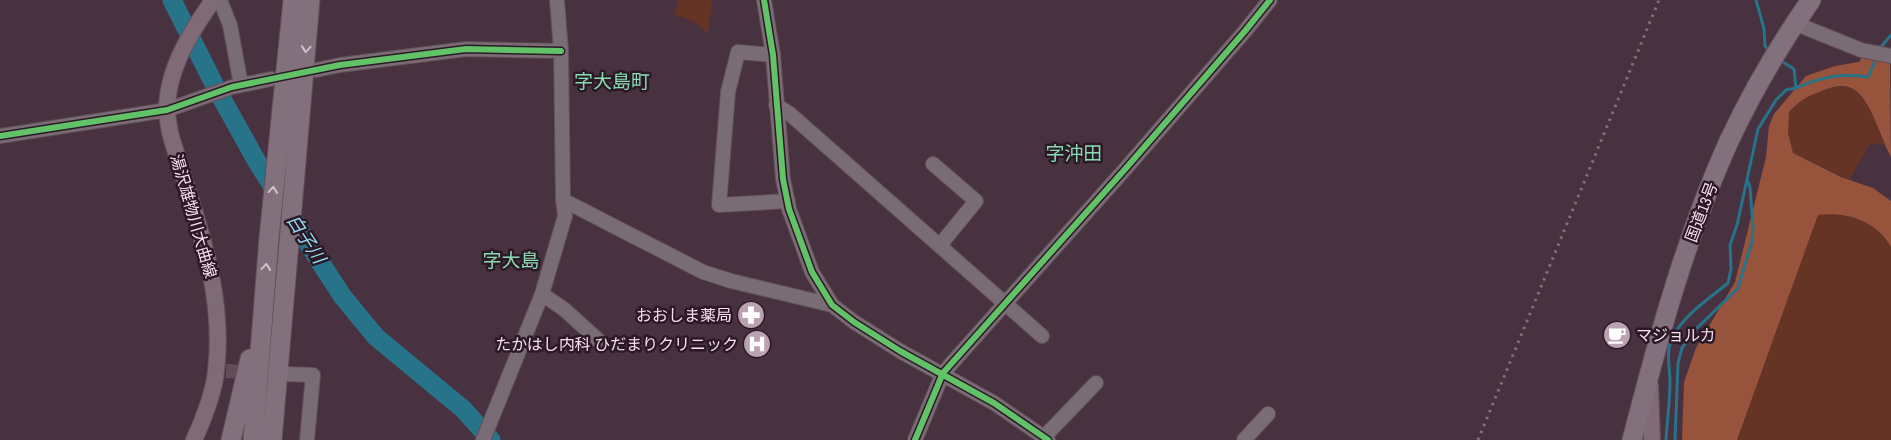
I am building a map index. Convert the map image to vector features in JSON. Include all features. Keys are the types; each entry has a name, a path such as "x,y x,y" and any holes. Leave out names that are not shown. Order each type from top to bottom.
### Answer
{"highway":[{"path":"253,440 278,138 293,0"},
{"path":"272,440 310,0"},
{"name":"国道13号","path":"1632,440 1649,373 1690,239 1729,141 1794,23 1811,0"},
{"path":"283,440 287,329 286,288"},
{"path":"231,440 264,296"}],"main road":[{"name":"湯沢雄物川大曲線","path":"194,440 221,372 218,323 214,282 170,133 167,110 169,93 178,58 209,6"},
{"path":"1649,373 1652,440"}],"street":[{"path":"220,0 230,25 236,86"},
{"path":"483,440 542,294 565,216 557,0"},
{"path":"764,0 773,55 783,179 788,202 812,272 832,305 854,322 900,351 943,373 994,403 1046,439 1096,383"},
{"path":"915,440 943,373 1134,159 1270,0"},
{"path":"1794,23 1861,50 1891,56"},
{"path":"316,70 340,65 466,50 560,51"},
{"path":"773,55 738,52 728,92 719,205 788,202"},
{"path":"0,136 167,110 236,86 271,79"},
{"path":"776,105 790,114 1042,336"},
{"path":"933,164 976,202 940,246"},
{"path":"563,200 703,272 731,281 832,305"},
{"path":"542,294 565,310 598,340"},
{"path":"286,374 313,375 307,440"},
{"path":"1244,440 1268,414"}],"shaded area":[{"path":"679,0 712,0 708,33 692,21 674,14"},
{"path":"1864,54 1890,63 1891,157 1864,99 1858,92 1848,87 1830,88 1801,101 1789,112 1788,133 1793,153 1841,177 1873,188 1891,201 1891,247 1878,230 1860,220 1839,215 1818,215 1737,440 1682,440 1684,382 1696,348 1735,282 1766,157 1769,126 1774,114 1806,76 1835,66 1859,62"},
{"path":"1834,86 1850,88 1862,97 1872,113 1884,145 1870,143 1849,180 1793,153 1788,133 1789,112 1803,98"},
{"path":"1831,213 1866,223 1880,232 1891,247 1891,440 1737,440 1818,215"}],"waterway":[{"name":"白子川","path":"172,0 216,88 256,160 343,297 376,337 463,409 491,440"},
{"path":"1756,0 1764,29 1765,46 1770,52"},
{"path":"1881,47 1891,35"},
{"path":"1796,88 1831,77 1848,75 1868,77 1875,61"},
{"path":"1666,440 1670,389 1669,347 1673,336 1684,320 1728,283 1731,269 1730,245 1737,225 1758,129 1776,100 1786,90 1796,88 1794,69 1783,62"},
{"path":"1675,440 1678,363 1682,348 1695,330 1738,288 1752,241 1750,187 1747,179"}],"tunnel":[{"path":"226,371 286,374"}],"railway":[{"path":"1478,440 1659,0"}],"cycle path":[{"path":"764,0 773,55 783,179 789,209 812,272 832,305 854,322 900,351 994,403 1048,440"},
{"path":"915,440 943,373 1127,167 1270,0"},
{"path":"0,136 167,110 232,87 340,65 466,49 561,51"}],"place":[{"name":"おおしま薬局","path":"751,315"},
{"name":"マジョルカ","path":"1617,335"},
{"name":"たかはし内科 ひだまりクリニック","path":"757,344"}],"district":[{"name":"字大島町","path":"612,81"},
{"name":"字沖田","path":"1074,153"},
{"name":"字大島","path":"511,260"}]}
